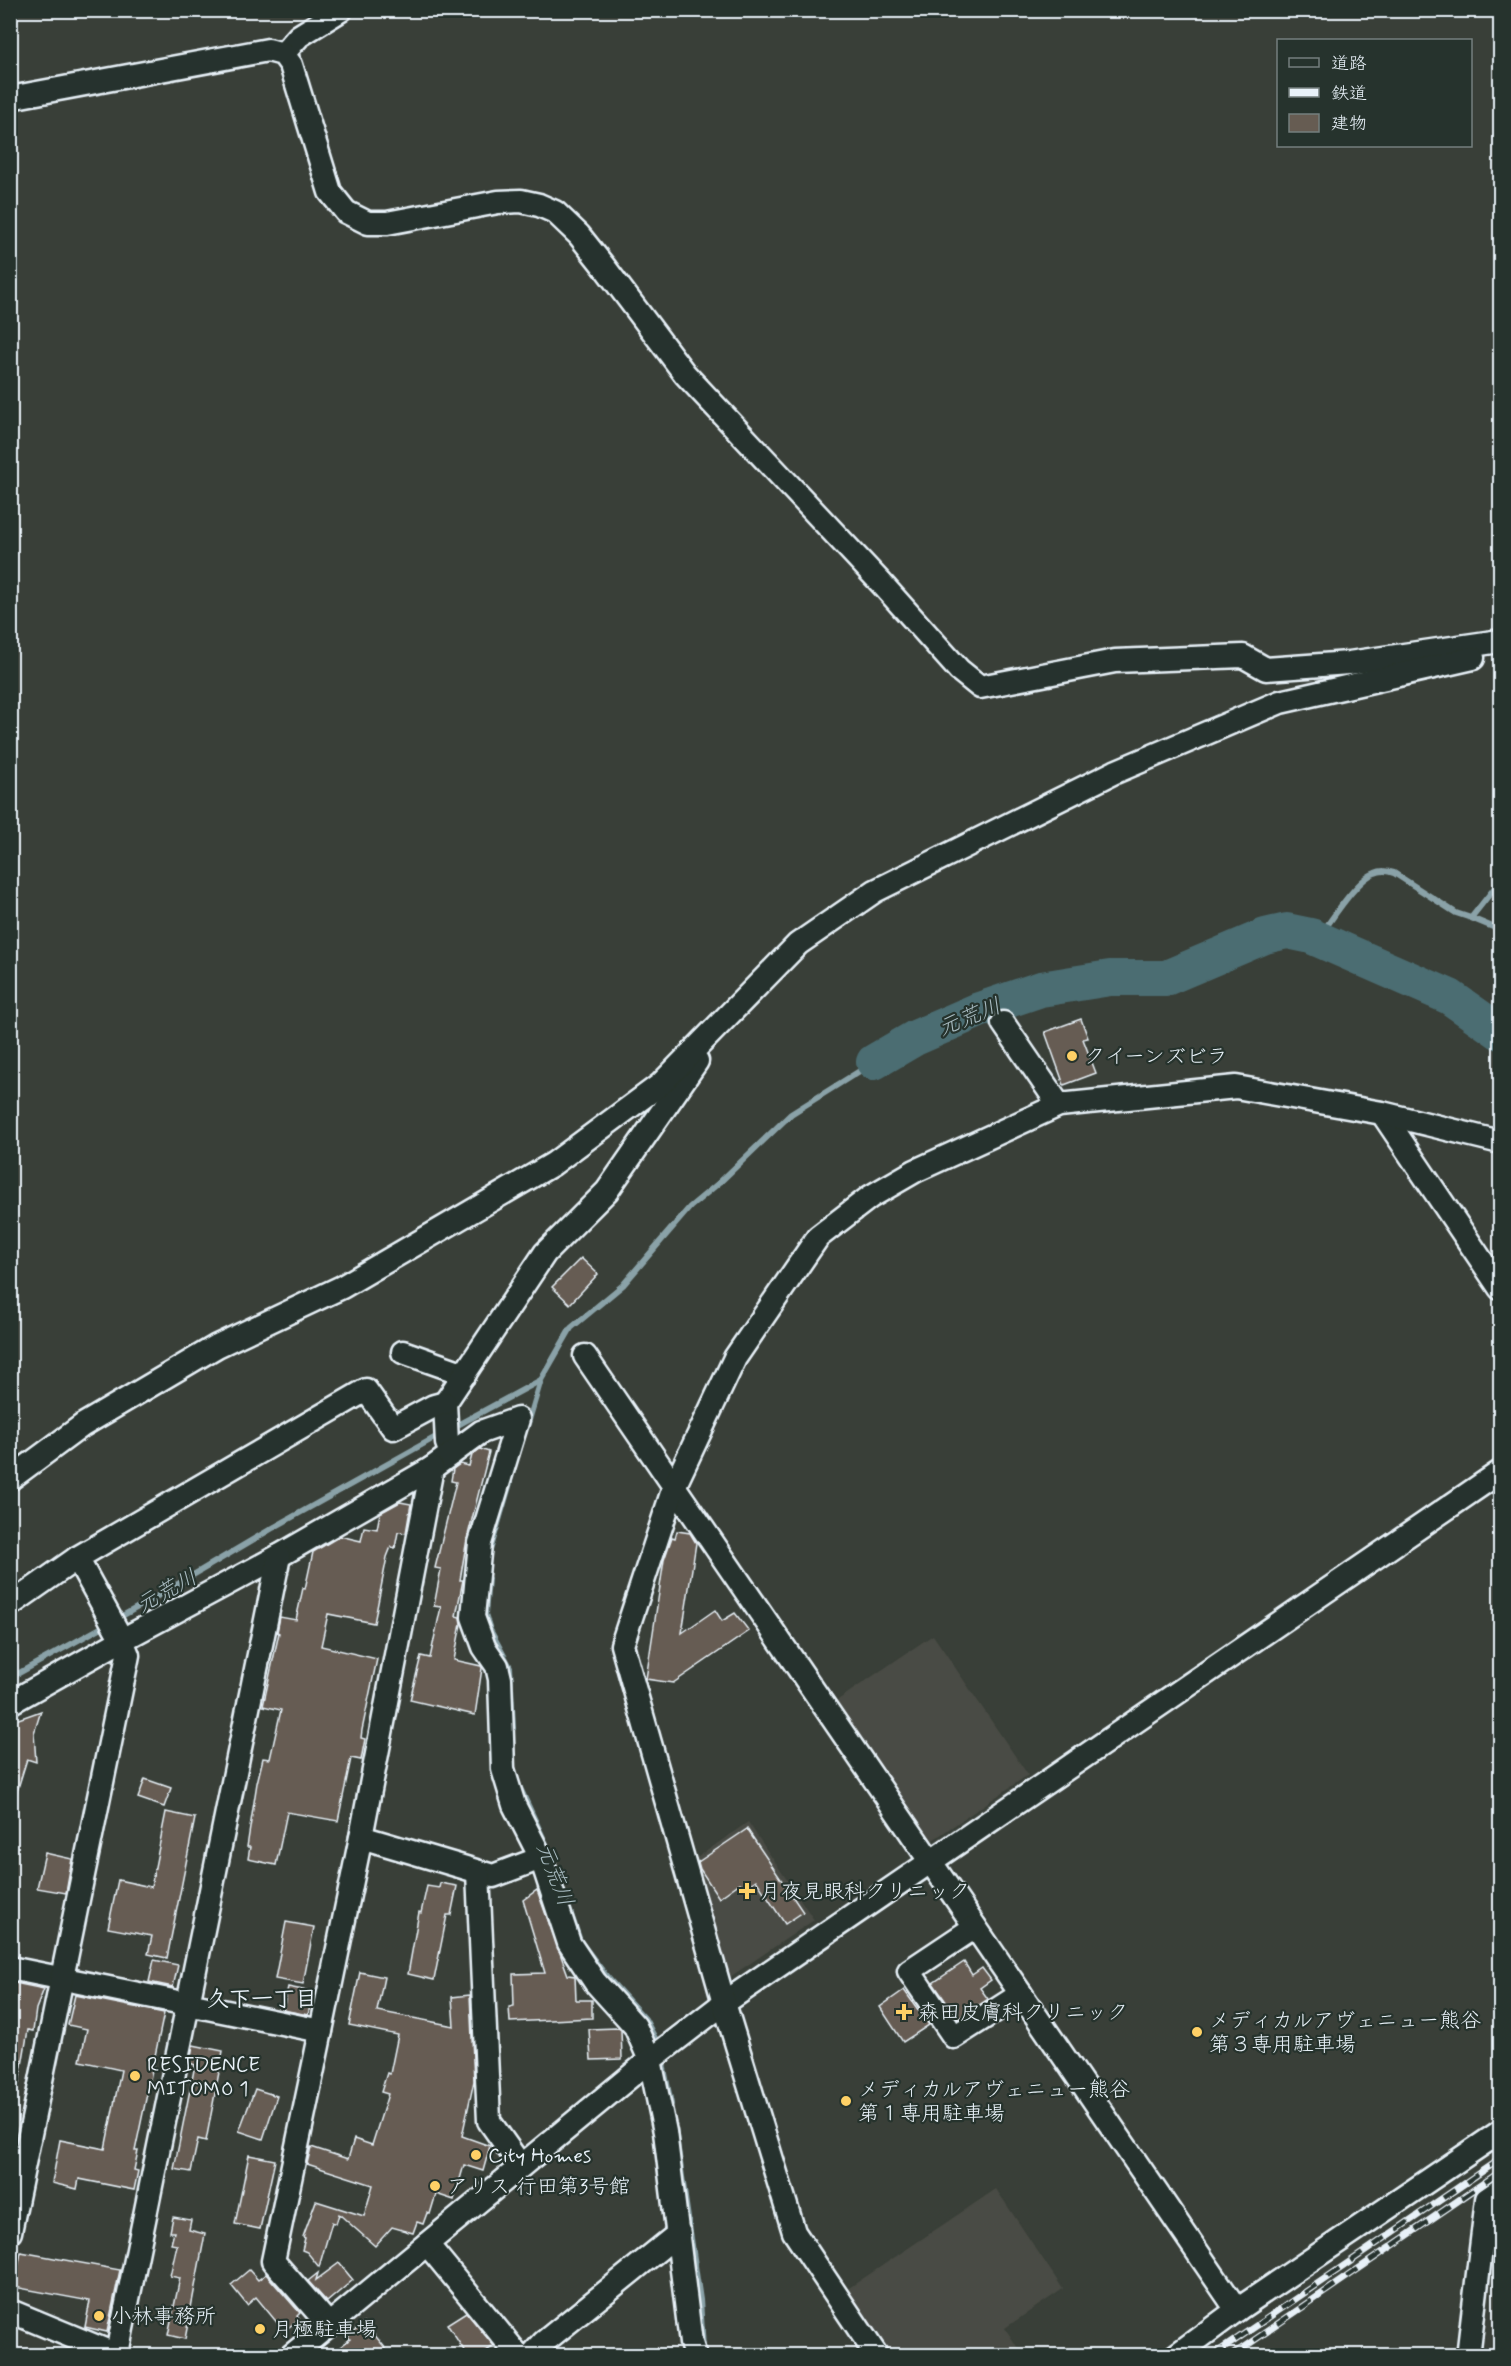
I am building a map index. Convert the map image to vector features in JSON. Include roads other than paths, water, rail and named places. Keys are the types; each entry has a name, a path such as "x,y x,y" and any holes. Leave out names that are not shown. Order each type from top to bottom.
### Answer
{"street":[{"path":"283,54 299,36 341,10"},
{"path":"10,98 268,50 283,54 291,65 330,192 346,212 368,223 387,223 498,202 521,201 555,212 593,252 685,374 882,584 959,670 980,687 1115,661 1244,656 1266,669 1349,663 1500,641"},
{"path":"10,1479 83,1425 217,1346 342,1287 553,1164 661,1084 798,944 875,891 1115,772 1280,702 1418,672 1500,651"},
{"path":"1003,1023 1059,1105"},
{"path":"449,1449 445,1408 465,1374 545,1253 607,1191 639,1148 697,1063 700,1044"},
{"path":"877,2355 794,2232 724,2003 622,1645 674,1487 735,1358 818,1237 870,1197 915,1171 1059,1105 1236,1087 1382,1113 1500,1142"},
{"path":"1382,1113 1500,1288"},
{"path":"403,1352 465,1374"},
{"path":"585,1356 1237,2310"},
{"path":"10,1605 77,1558 366,1390 393,1428 434,1407 445,1408"},
{"path":"10,1703 120,1636 279,1556 432,1468 449,1449 481,1432 518,1419 480,1543 473,1617 484,1647 497,1666 500,1679 503,1769 514,1805 541,1858 569,1943 595,1982 635,2026 650,2060 664,2132 679,2233 691,2343 695,2355"},
{"path":"329,2325 273,2261 361,1837 432,1468"},
{"path":"291,2355 650,2060 724,2003 1500,1472"},
{"path":"10,2311 118,2354 279,1556"},
{"path":"10,2232 128,1655 77,1558"},
{"path":"361,1837 493,1876 541,1858"},
{"path":"478,1872 489,2121 521,2166"},
{"path":"975,1928 909,1971 949,2030 954,2037 1021,1994"},
{"path":"10,1968 321,2031"},
{"path":"1175,2355 1237,2310 1500,2132"},
{"path":"1468,2355 1487,2199 1500,2190"},
{"path":"531,2355 679,2233"},
{"path":"427,2244 519,2355"}],"waterway":[{"path":"1318,939 1352,892 1368,877 1378,872 1394,873 1456,913 1471,918 1500,881"},
{"path":"1471,918 1500,930"},
{"name":"元荒川","path":"874,1062 915,1038 979,1010 1041,989 1110,978 1166,978 1265,936 1287,931 1311,936 1450,997 1500,1032"},
{"name":"元荒川","path":"527,1427 541,1380 571,1328 623,1285 690,1207 720,1182 791,1114 874,1062"},
{"name":"元荒川","path":"452,1428 541,1380"},
{"name":"元荒川","path":"10,1678 443,1433"},
{"name":"元荒川","path":"489,1554 510,1483"},
{"name":"元荒川","path":"488,1579 485,1614 490,1630 510,1667 513,1728"},
{"name":"元荒川","path":"520,1788 546,1844"},
{"name":"元荒川","path":"552,1859 580,1941 607,1977 645,2019 660,2048"},
{"name":"元荒川","path":"662,2058 671,2104"},
{"name":"元荒川","path":"675,2129 700,2300 703,2348"}],"railway":[{"path":"1212,2356 1500,2159"},
{"path":"1231,2356 1500,2172"}],"place":[{"name":"クイーンズビラ","path":"1072,1056"},
{"name":"月夜見眼科クリニック","path":"747,1891"},
{"name":"森田皮膚科クリニック","path":"904,2012"},
{"name":"メディカルアヴェニュー熊谷 第３専用駐車場","path":"1197,2032"},
{"name":"RESIDENCE MITOMO 1","path":"135,2076"},
{"name":"メディカルアヴェニュー熊谷 第１専用駐車場","path":"846,2101"},
{"name":"City Homes","path":"476,2155"},
{"name":"アリス 行田第3号館","path":"435,2186"},
{"name":"小林事務所","path":"99,2316"},
{"name":"月極駐車場","path":"260,2329"}],"district":[{"name":"久下一丁目","path":"262,1998"}]}
